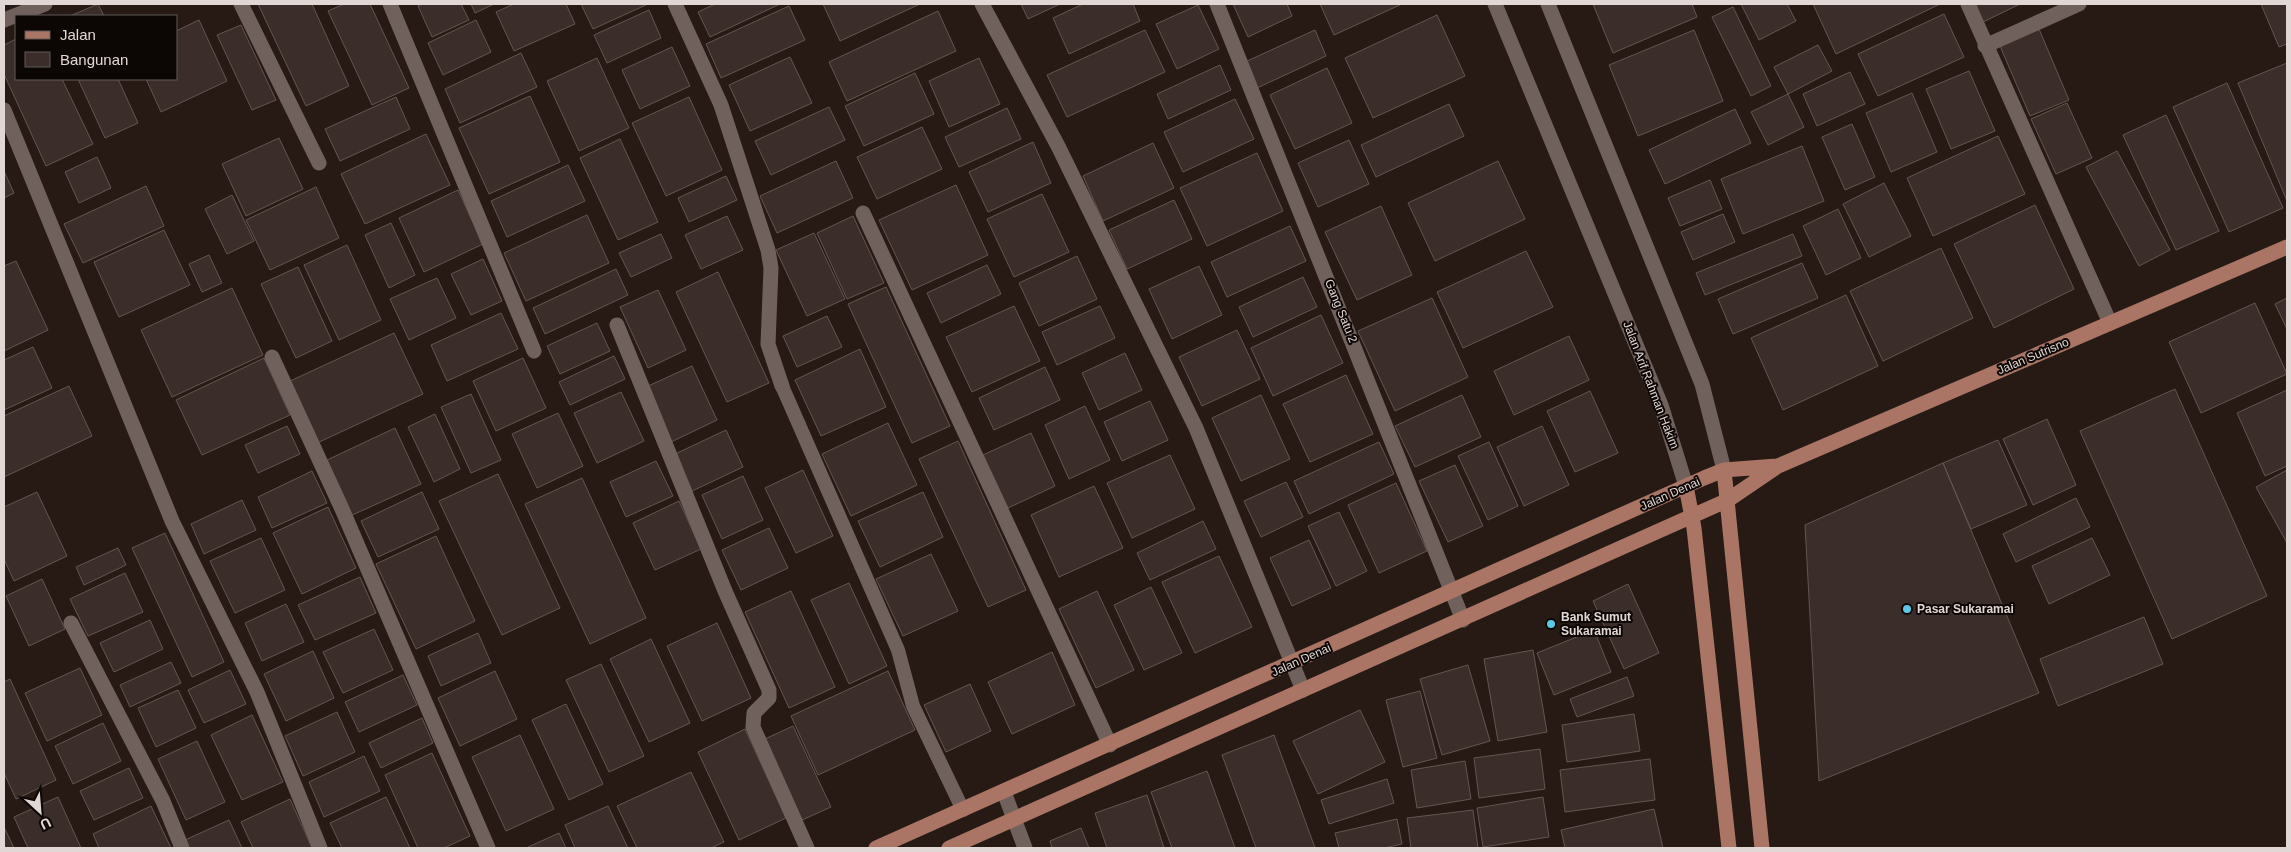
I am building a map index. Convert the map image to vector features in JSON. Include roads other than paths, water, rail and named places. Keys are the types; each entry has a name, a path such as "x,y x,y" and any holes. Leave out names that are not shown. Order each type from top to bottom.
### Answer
{"main road":[{"name":"Jalan Sutrisno","path":"1728,500 1778,466 2287,247"},
{"name":"Jalan Sutrisno","path":"1724,470 1778,466"},
{"name":"Jalan Denai","path":"876,848 1110,746 1724,470"},
{"path":"1724,470 1762,848"},
{"name":"Jalan Arif Rahman Hakim","path":"1686,486 1692,516 1729,848"},
{"path":"949,848 1728,500"}],"street":[{"path":"17,15 45,4"},
{"path":"241,4 319,163"},
{"path":"390,4 534,350"},
{"path":"675,4 721,105 768,250 771,268 768,344 782,386"},
{"path":"982,4 1058,146 1196,428 1303,690"},
{"name":"Gang Satu 2","path":"1217,4 1462,620"},
{"name":"Jalan Arif Rahman Hakim","path":"1495,4 1661,405 1686,486"},
{"path":"1548,4 1702,384 1724,470"},
{"path":"1968,4 1985,46 2110,323"},
{"path":"1985,46 2079,4"},
{"path":"4,110 172,521 257,692 320,848"},
{"path":"863,213 1110,746"},
{"path":"617,325 725,591 769,690 769,698 754,713 753,727 807,848"},
{"path":"272,357 342,509 488,848"},
{"path":"71,623 163,801 182,848"},
{"path":"1004,792 1025,848"}],"lane":[{"path":"782,386 898,650 913,706 963,810"}],"place":[{"name":"Pasar Sukaramai","path":"1907,609"},
{"name":"Bank Sumut Sukaramai","path":"1551,624"}]}
